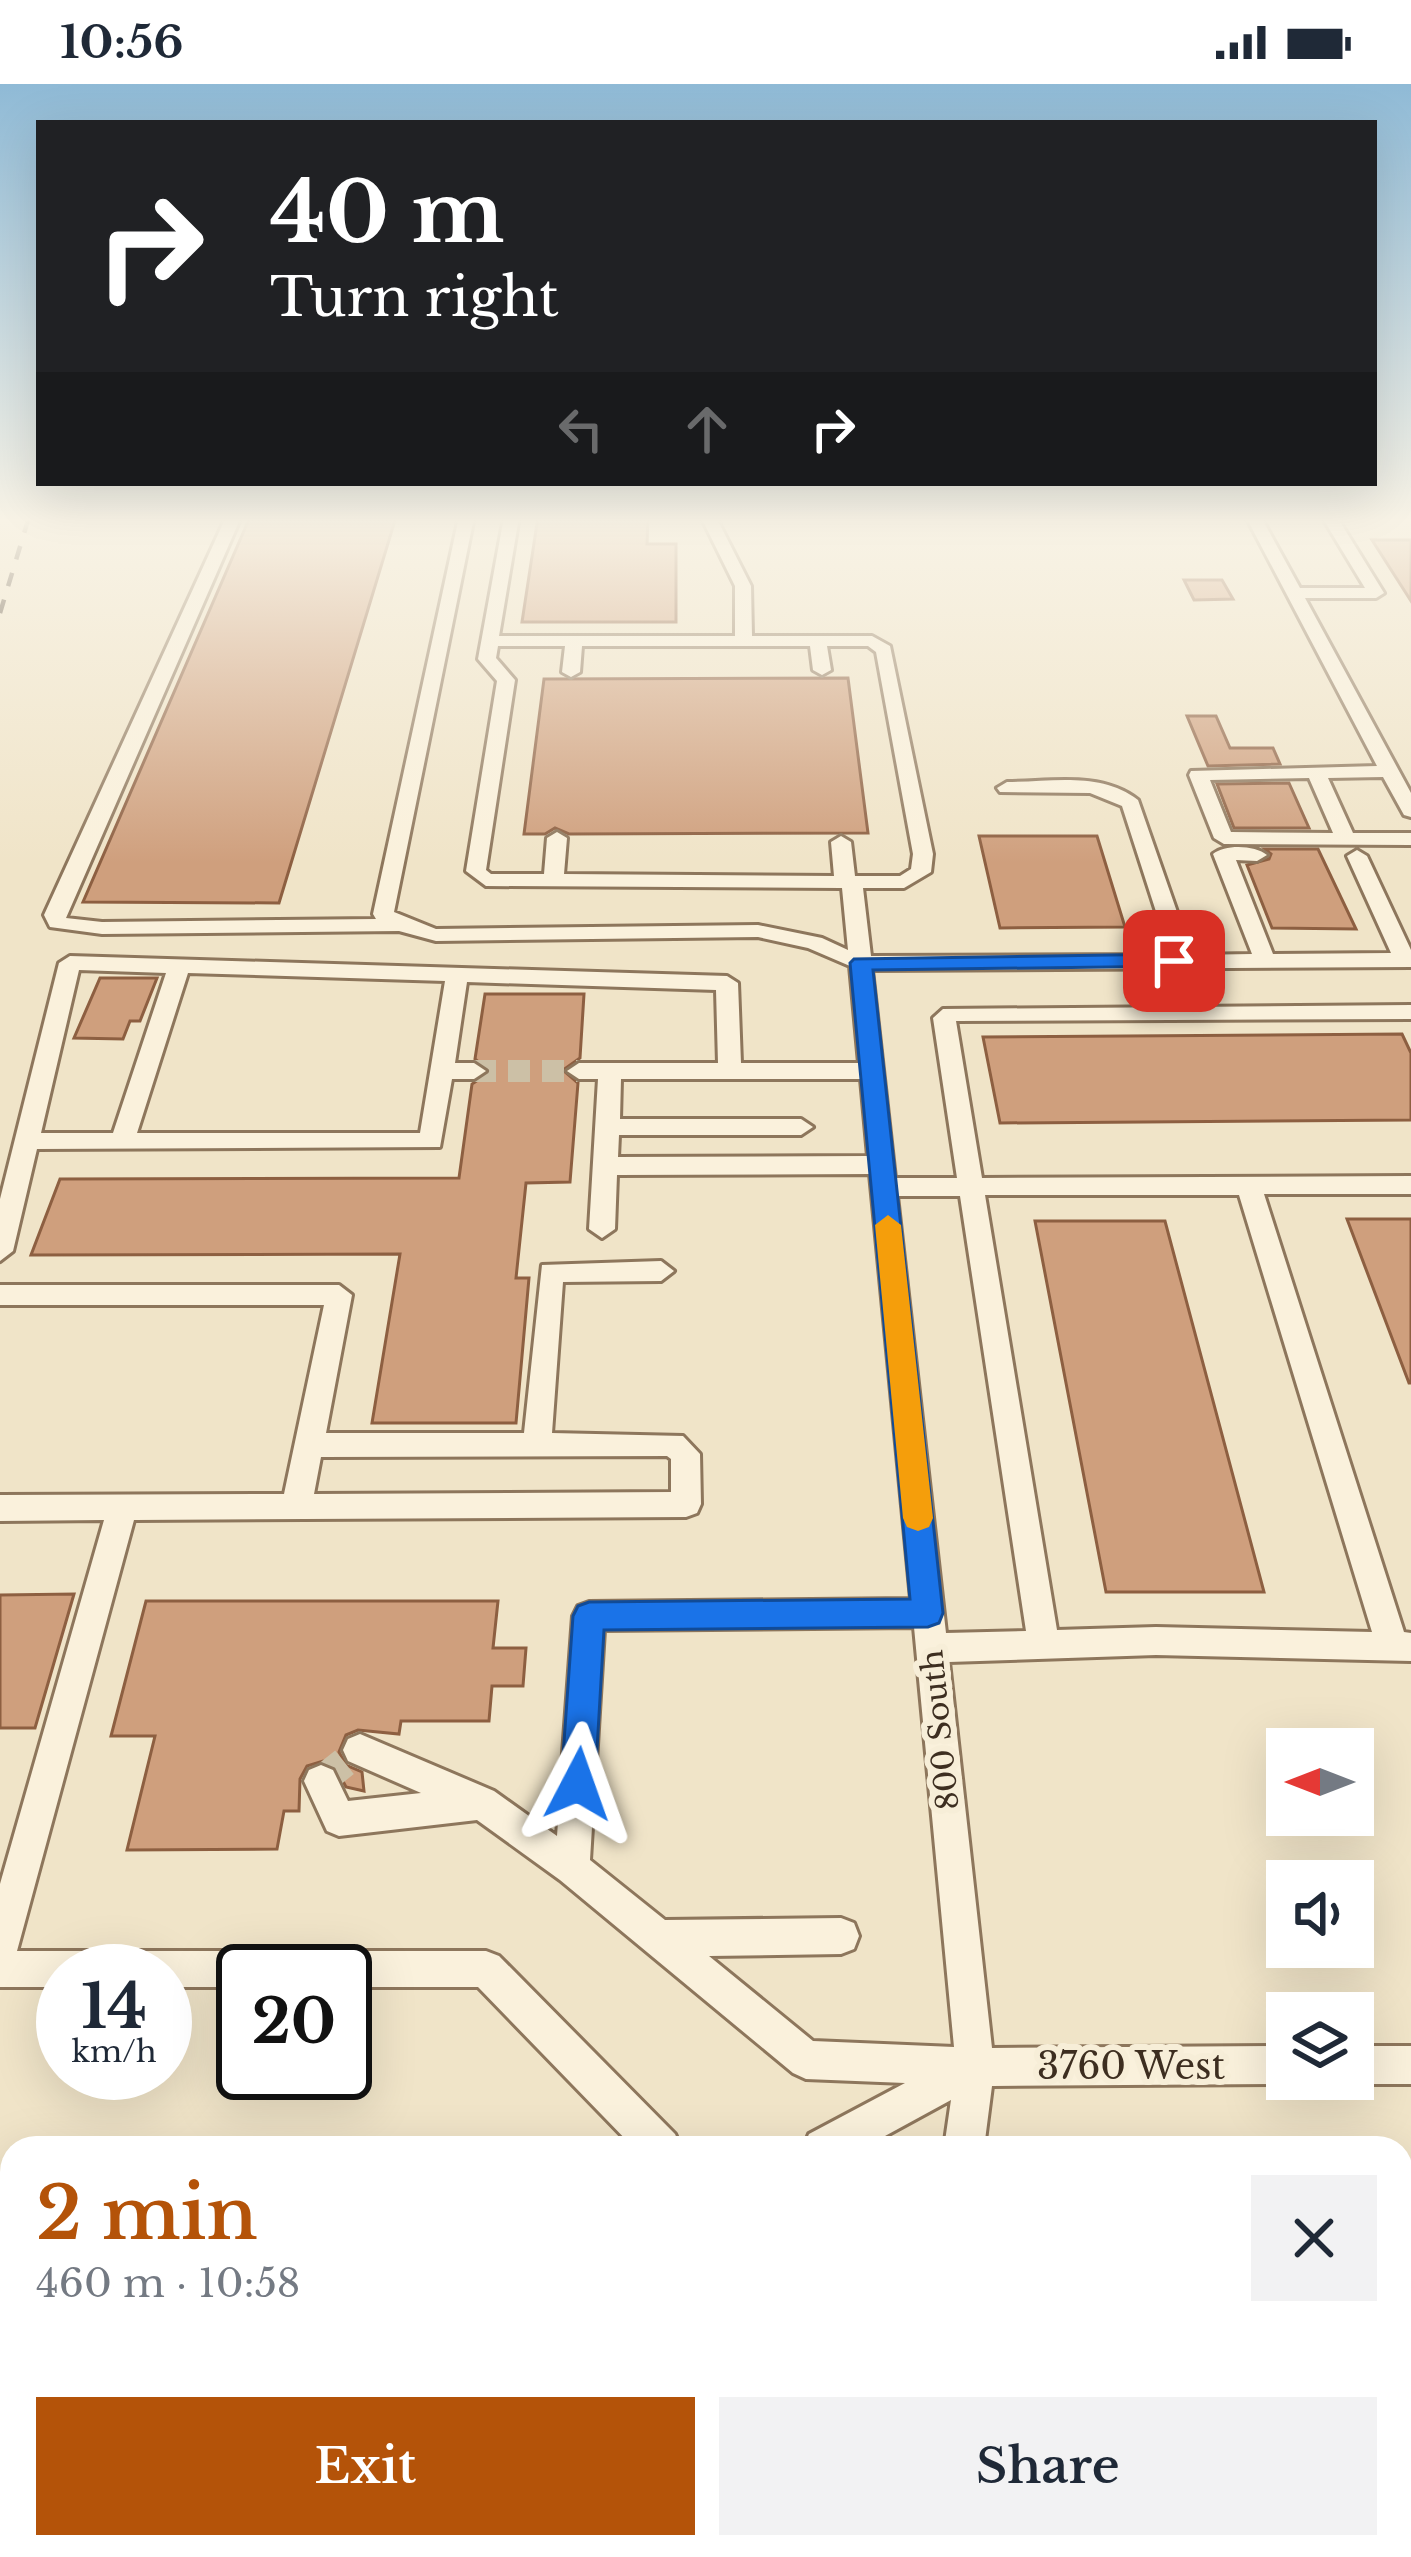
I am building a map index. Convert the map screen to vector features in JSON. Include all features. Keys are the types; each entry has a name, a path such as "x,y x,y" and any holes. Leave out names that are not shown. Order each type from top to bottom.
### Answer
{"street":[{"path":"181,632 55,915 57,923 102,928 402,925"},
{"path":"442,632 383,914 402,925 436,935 758,931 814,943 861,963 1182,982 1411,1012"},
{"path":"490,641 872,641 884,650 923,854 921,872 904,882 486,880 476,871 506,680 487,659 490,641 491,632"},
{"path":"744,632 744,640"},
{"path":"1315,632 1411,811"},
{"path":"818,640 821,670"},
{"path":"571,671 574,641"},
{"path":"1411,766 1202,772 1198,776 1223,838 1411,856"},
{"path":"1044,1645 944,1018 1182,982 1265,961 1408,960 1315,771"},
{"path":"1007,788 1108,789 1124,796 1131,804 1182,982"},
{"path":"554,882 557,838"},
{"path":"1265,961 1223,854 1351,848 1411,839"},
{"name":"800 South","path":"841,842 861,963 974,2067 965,2136"},
{"path":"0,1250 70,963 727,983 730,1071"},
{"path":"122,1141 178,966"},
{"path":"27,1141 430,1141 457,974"},
{"path":"442,1071 474,1071"},
{"path":"579,1071 872,1071"},
{"path":"602,1229 610,1071"},
{"path":"607,1126 800,1127"},
{"path":"605,1166 883,1176 971,1186 1411,1186"},
{"path":"931,1648 1156,1641 1401,1647 1248,1184"},
{"path":"537,1445 551,1272 661,1271"},
{"path":"0,1295 339,1295 296,1507"},
{"path":"0,1508 686,1504 686,1454 674,1431 537,1445 309,1445"},
{"path":"0,1947 123,1508"},
{"path":"572,1868 589,1616 928,1613"},
{"name":"3760 West","path":"361,1750 482,1803 572,1868 806,2060 974,2067 1266,2066"},
{"path":"321,1781 339,1819 482,1803"},
{"path":"659,1938 841,1936"},
{"path":"0,1970 487,1969 649,2136"},
{"path":"1374,2065 1411,2065"},
{"path":"846,2136 974,2067"}],"building":[{"path":"200,632 361,632 279,903 83,902"},
{"path":"848,678 868,833 569,834 555,828 545,834 524,834 544,679"},
{"path":"1187,716 1216,716 1230,748 1273,748 1280,764 1208,766"},
{"path":"1289,783 1309,828 1234,828 1217,784"},
{"path":"979,836 1097,836 1125,927 1000,928"},
{"path":"1265,849 1318,849 1356,929 1272,928 1247,865 1269,859 1271,854"},
{"path":"100,978 157,978 140,1021 130,1021 123,1039 74,1038"},
{"path":"485,994 584,994 580,1058 563,1070 578,1083 570,1182 526,1183 516,1278 529,1278 516,1423 372,1423 400,1254 31,1255 60,1179 459,1178 472,1084 490,1072 475,1059"},
{"path":"1402,1034 1411,1053 1411,1120 1000,1123 983,1037"},
{"path":"1347,1219 1411,1219 1411,1383 1409,1383"},
{"path":"1035,1221 1165,1221 1264,1592 1106,1592"},
{"path":"74,1594 35,1728 0,1728 0,1595"},
{"path":"146,1601 498,1601 493,1648 526,1648 523,1686 492,1686 489,1721 401,1721 399,1734 358,1730 346,1735 339,1752 346,1765 362,1772 364,1791 346,1787 335,1766 323,1761 307,1766 300,1779 299,1811 284,1811 277,1849 127,1850 155,1736 111,1736"}],"tunnel":[{"path":"474,1071 579,1071"},
{"path":"321,1781 360,1750"}],"slow traffic":[{"path":"888,1225 918,1518"}],"route":[{"path":"578,1784 589,1616 928,1613 861,963 1174,961"}]}
